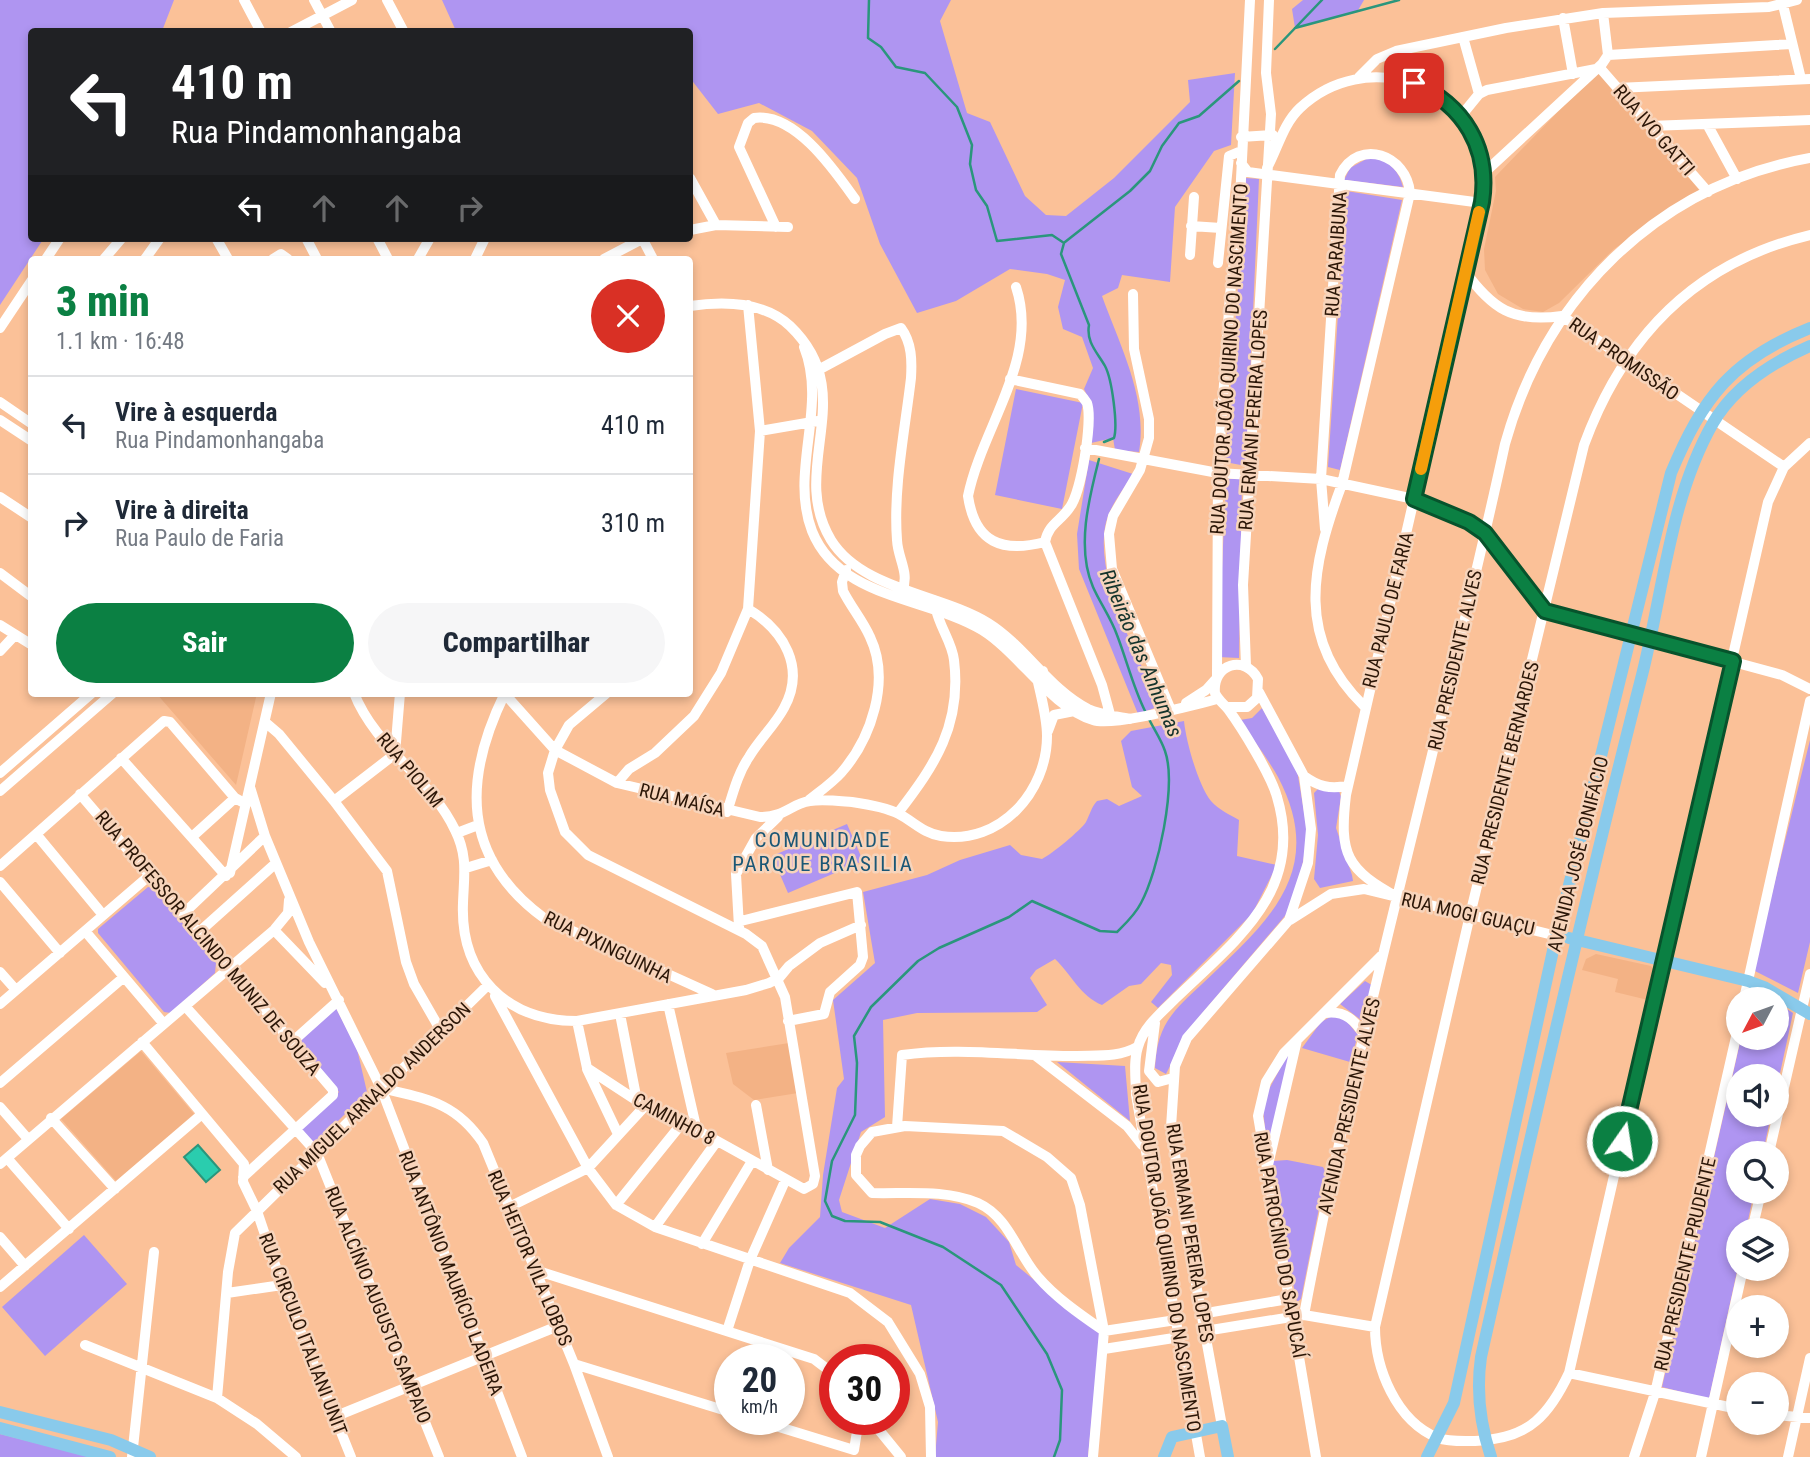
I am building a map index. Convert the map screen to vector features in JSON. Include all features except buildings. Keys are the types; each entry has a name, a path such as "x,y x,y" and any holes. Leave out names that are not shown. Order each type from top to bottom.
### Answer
{"main road":[{"name":"AVENIDA JOSÉ BONIFÁCIO","path":"1427,1457 1439,1438 1454,1403 1557,936 1671,473 1699,411 1740,366 1771,346 1810,328"},
{"name":"AVENIDA JOSÉ BONIFÁCIO","path":"1491,1457 1479,1400 1481,1357 1574,940 1651,640 1682,500 1700,448 1715,420 1753,379 1777,362 1810,346"},
{"name":"RUA MOGI GUAÇU","path":"1557,936 1748,981 1806,1012"},
{"path":"0,1412 111,1440 133,1453 150,1457"},
{"path":"1164,1457 1172,1437 1222,1426"},
{"name":"RUA ERMANI PEREIRA LOPES","path":"1222,1426 1228,1457"},
{"path":"0,1428 110,1457"}],"street":[{"path":"244,0 259,28"},
{"path":"314,0 329,28"},
{"path":"298,28 352,0"},
{"path":"387,0 402,28"},
{"name":"RUA DOUTOR JOÃO QUIRINO DO NASCIMENTO","path":"1216,677 1218,473 1247,84 1250,0"},
{"name":"RUA ERMANI PEREIRA LOPES","path":"1246,666 1242,585 1251,475 1269,137 1266,73 1269,0"},
{"path":"1359,77 1377,59 1396,51 1563,18 1603,13 1783,5 1797,0"},
{"path":"1617,88 1806,79 1792,44 1783,5"},
{"path":"1485,172 1600,68 1608,55 1603,13"},
{"path":"1563,18 1573,74"},
{"path":"1463,37 1479,94"},
{"path":"1608,55 1792,44"},
{"path":"1461,116 1479,94 1502,86 1600,68"},
{"name":"RUA IVO GATTI","path":"1600,68 1708,192"},
{"name":"RUA PAULO DE FARIA","path":"1267,171 1287,124 1298,109 1317,95 1349,79 1359,77 1391,78 1414,83 1437,93 1461,116 1475,140 1485,172 1482,202 1364,706 1348,786 1342,836 1348,856 1360,874 1399,898"},
{"path":"776,227 739,147 748,123 754,118 772,121 805,138 825,158 855,199"},
{"path":"1650,126 1810,120"},
{"path":"1241,137 1269,137 1287,124"},
{"path":"1707,124 1737,179"},
{"path":"1218,263 1229,156 1241,150"},
{"name":"RUA PARAIBUNA","path":"1325,529 1321,479 1340,184 1345,166 1352,159 1363,154 1384,155 1394,160 1405,175 1410,193 1342,484 1325,529 1317,584 1318,632 1334,672 1364,706"},
{"name":"RUA PRESIDENTE ALVES","path":"1399,898 1517,401 1534,362 1579,293 1624,248 1654,224 1708,192 1737,179 1760,170 1810,158"},
{"path":"1241,163 1248,172 1267,171 1340,184 1482,202"},
{"path":"693,183 716,225"},
{"path":"1190,255 1194,197"},
{"path":"693,229 716,225 788,227"},
{"path":"1191,226 1221,228"},
{"name":"RUA PRESIDENTE BERNARDES","path":"1439,1438 1413,1419 1391,1394 1380,1366 1375,1327 1470,915 1584,444 1600,405 1624,360 1672,306 1709,276 1745,256 1810,235"},
{"path":"107,256 118,242"},
{"path":"218,242 226,256"},
{"path":"610,256 636,242"},
{"path":"216,256 222,248"},
{"name":"RUA PROMISSÃO","path":"1464,270 1483,296 1498,309 1526,317 1562,316 1784,467"},
{"path":"0,328 28,286"},
{"path":"1016,287 1023,307 1023,332 1010,379 968,496 970,512 988,538 998,544 1010,548 1045,542"},
{"path":"1133,294 1134,349 1149,418 1144,460 1113,516 1109,551 1112,569 1170,708"},
{"path":"617,783 629,769 654,753 694,716 721,673 748,610 760,431 748,305"},
{"path":"693,306 748,305 769,312 797,333 811,350 820,369 824,394 804,485 808,517 825,553 845,573 995,628 1074,711 1094,721 1132,718 1218,699"},
{"path":"820,369 885,334 901,328 906,335 912,358 911,378 896,525 898,550 907,575 902,593"},
{"path":"797,333 807,355 814,393 817,421 816,484 820,514 835,545 851,563 902,593"},
{"path":"1010,379 1080,394 1087,404 1086,448 1072,505 1046,531 1045,542 1105,695 1111,719"},
{"path":"0,402 28,421"},
{"path":"0,420 28,438"},
{"path":"760,431 817,421"},
{"path":"1439,1438 1486,1440 1514,1434 1536,1421 1555,1399 1569,1373 1768,502 1784,467 1810,443"},
{"path":"1086,448 1218,473 1321,479 1414,499 1469,522 1485,533 1545,611 1782,675 1810,689"},
{"path":"0,496 28,515"},
{"path":"740,926 736,873 757,838 778,817 808,801 839,774 862,742 879,688 878,667 871,638 843,591 845,573 851,563"},
{"path":"0,573 28,594"},
{"path":"16,584 28,589"},
{"path":"898,813 928,775 947,736 955,686 950,643 937,607"},
{"path":"727,812 748,759 784,708 794,681 788,648 762,618 748,610"},
{"path":"950,643 955,613"},
{"path":"0,625 28,643"},
{"path":"0,651 15,635"},
{"path":"1170,708 1206,690 1216,677 1230,665 1246,666 1258,679 1259,692 1247,707 1227,707 1218,699 1216,677"},
{"path":"808,801 855,803 898,813 920,830 956,837 978,835 999,824 1014,814 1038,783 1044,765 1047,735 1040,675"},
{"path":"1040,675 1092,710 1111,719"},
{"name":"RUA ERMANI PEREIRA LOPES","path":"1222,1426 1171,1127 1172,1078 1182,1048 1195,1028 1289,920 1308,863 1311,829 1304,776 1278,723 1259,692"},
{"path":"1092,710 1101,703 1105,695"},
{"path":"0,773 85,697"},
{"path":"88,697 95,709"},
{"path":"0,791 108,697"},
{"path":"228,874 270,697"},
{"name":"RUA PIOLIM","path":"356,697 367,718 443,809 457,833 466,868 463,902 465,932 471,956 588,1168 616,1205"},
{"path":"334,801 395,754 400,697"},
{"name":"RUA PIXINGUINHA","path":"503,697 487,734 475,814 492,860 524,903 544,918 712,995"},
{"name":"RUA MAÍSA","path":"509,697 555,750 617,783 727,812 778,817"},
{"path":"602,697 569,725 555,750 548,773 555,810 565,832 588,855 740,926 762,946 779,978 788,1020 826,1012 830,992 860,965 863,957 858,892 740,926"},
{"path":"1747,987 1810,701"},
{"name":"RUA DOUTOR JOÃO QUIRINO DO NASCIMENTO","path":"1200,1457 1136,1095 1138,1047 1155,1019 1250,925 1269,899 1280,868 1284,836 1277,795 1227,707"},
{"path":"1047,735 1054,715 1074,711"},
{"path":"0,866 121,758 167,721 234,798 246,804"},
{"path":"265,722 279,734 334,801 387,871 406,962 414,984 441,1031"},
{"path":"121,758 228,874"},
{"path":"1304,776 1315,785 1328,788 1348,786"},
{"name":"RUA ANTÔNIO MAURÍCIO LADEIRA","path":"250,787 276,863 381,1088 522,1457"},
{"name":"RUA PROFESSOR ALCINDO MUNIZ DE SOUZA","path":"80,794 334,1093 295,1130"},
{"path":"193,836 234,798"},
{"path":"457,833 478,825"},
{"path":"36,834 103,915"},
{"path":"183,914 265,836"},
{"path":"466,868 492,860"},
{"path":"198,933 276,863"},
{"path":"1289,920 1331,894 1352,890 1360,874"},
{"path":"0,1004 150,875"},
{"path":"0,882 60,953"},
{"name":"RUA MOGI GUAÇU","path":"1352,890 1364,889 1557,936"},
{"path":"69,1228 3,1161 274,930 289,913 289,892"},
{"name":"AVENIDA PRESIDENTE ALVES","path":"1304,1315 1325,1207 1399,898"},
{"path":"490,987 512,1006 559,1021 620,1014 746,990 779,978 789,966 820,943 861,925"},
{"path":"274,930 292,946 337,997 292,1042"},
{"path":"85,931 164,1024"},
{"name":"RUA PATROCÍNIO DO SAPUCAÍ","path":"1316,1457 1266,1172 1258,1116 1260,1099 1273,1067 1384,954"},
{"path":"0,972 16,990"},
{"path":"1772,1141 1806,1012 1810,974"},
{"path":"0,1083 124,977"},
{"name":"RUA MIGUEL ARNALDO ANDERSON","path":"217,1398 235,1233 381,1088 490,987"},
{"path":"668,1004 697,1131"},
{"path":"185,1006 317,1153"},
{"path":"1325,1013 1336,1011 1348,1016 1365,1037"},
{"path":"509,1207 588,1168 641,1103 620,1014"},
{"path":"1155,1019 1149,1071 1152,1079 1158,1082 1172,1078"},
{"name":"CAMINHO 8","path":"587,1068 641,1103 682,1122 785,1181 804,1189 813,1184 815,1176 788,1020"},
{"path":"577,1021 587,1068 618,1134"},
{"path":"1266,1172 1297,1040"},
{"name":"RUA CIRCULO ITALIANI UNIT","path":"142,1042 242,1161 247,1193 257,1211 282,1285 351,1457"},
{"path":"897,1127 902,1055 1122,1055 1138,1047"},
{"name":"RUA PRESIDENTE PRUDENTE","path":"1634,1457 1656,1393 1733,1050"},
{"path":"1036,1056 1127,1126 1145,1151"},
{"path":"395,1075 412,1096"},
{"name":"RUA HEITOR VILA LOBOS","path":"381,1088 451,1108 469,1122 482,1143 574,1364 608,1457"},
{"path":"756,1105 768,1170"},
{"path":"0,1107 28,1139"},
{"path":"0,1287 202,1114"},
{"path":"51,1118 115,1189"},
{"path":"682,1122 616,1205 654,1227 849,1293 888,1322 920,1374 930,1407 931,1454 922,1457"},
{"path":"1093,1457 1104,1331 1080,1205 1071,1178 1064,1170 1022,1141 992,1128 897,1127 872,1132 856,1155 856,1175 872,1193 958,1197 991,1211 1004,1223 1035,1274 1104,1331 1176,1320"},
{"path":"243,1177 295,1130"},
{"path":"654,1227 716,1141"},
{"name":"RUA ALCÍNIO AUGUSTO SAMPAIO","path":"317,1153 439,1457"},
{"path":"702,1244 752,1161"},
{"path":"727,1331 750,1260 785,1181"},
{"path":"0,1237 25,1266"},
{"path":"133,1453 144,1368 154,1252"},
{"path":"535,1270 819,1363"},
{"path":"1702,1457 1740,1281"},
{"path":"227,1293 282,1285"},
{"path":"1202,1314 1288,1299"},
{"path":"1205,1331 1304,1315 1375,1327"},
{"path":"334,1417 558,1326"},
{"path":"1104,1349 1180,1338"},
{"path":"85,1345 217,1398 257,1424 296,1457"},
{"path":"1788,1457 1810,1358"},
{"path":"574,1364 714,1407"},
{"path":"1569,1373 1726,1407"},
{"path":"1789,1417 1810,1418"},
{"path":"799,1435 854,1454 857,1435"},
{"path":"883,1435 901,1457"}],"shaded area":[{"path":"0,0 174,0 163,28 28,28 28,242 41,242 32,256 28,256 28,262 0,305"},
{"path":"442,0 951,0 940,21 967,113 990,122 1025,196 1046,215 1066,216 1114,178 1190,102 1188,80 1235,73 1231,145 1214,151 1175,207 1170,282 1122,275 1118,288 1102,296 1136,392 1141,432 1139,452 1115,450 1113,438 1091,443 1090,401 1084,389 1093,368 1082,337 1063,329 1058,307 1065,280 1047,274 1010,269 956,301 917,313 880,244 857,178 812,131 759,103 718,114 693,82 693,28 455,28"},
{"path":"1303,0 1364,0 1357,12 1295,28 1292,9"},
{"path":"1600,68 1699,190 1614,249 1559,303 1543,312 1523,309 1498,294 1485,270 1484,249 1496,191 1495,177"},
{"path":"1370,157 1392,166 1403,187 1344,180 1350,168"},
{"path":"1246,178 1259,179 1246,466 1225,462"},
{"path":"1346,191 1402,200 1340,470 1328,467"},
{"path":"1016,389 1083,403 1062,509 995,495"},
{"path":"1089,460 1133,474 1109,513 1104,549 1107,571 1121,618 1160,706 1138,714 1079,569 1077,534"},
{"path":"1226,479 1242,479 1239,658 1218,657"},
{"path":"159,697 256,697 236,785"},
{"path":"1262,708 1297,770 1308,835 1295,904 1188,1030 1166,1074 1155,1068 1159,1041 1168,1020 1268,917 1283,893 1293,868 1296,841 1292,811 1278,777 1240,720 1252,718"},
{"path":"1184,721 1193,762 1206,794 1217,807 1239,820 1237,856 1277,865 1252,914 1158,1008 1151,1002 1172,975 1171,965 1161,963 1141,984 1129,986 1102,1005 1082,991 1055,959 1036,970 1030,978 1047,1005 1037,1012 917,1013 883,1020 885,1117 861,1132 839,1200 842,1212 885,1228 930,1199 960,1204 986,1217 1009,1242 1016,1265 1100,1334 1088,1457 935,1457 938,1422 911,1305 780,1263 789,1248 820,1217 823,1175 837,1088 844,1079 833,1000 875,963 863,892 927,875 960,860 1010,845 1021,855 1042,859 1083,826 1097,801 1107,799 1119,806 1142,796 1132,787 1121,741 1131,731"},
{"path":"1810,740 1810,942 1798,993 1753,970"},
{"path":"1318,789 1339,791 1341,797 1336,828 1353,881 1320,888 1314,879 1318,835 1314,793"},
{"path":"847,824 863,861 788,893 772,856"},
{"path":"148,887 153,888 216,963 215,973 171,1013 164,1012 98,933 98,929"},
{"path":"1596,954 1651,966 1655,972 1648,1000 1615,992 1618,979 1582,970 1586,959"},
{"path":"1365,981 1375,987 1367,1018 1361,1020 1340,1004"},
{"path":"336,1008 357,1049 367,1092 314,1145 298,1131 339,1092 297,1044"},
{"path":"1789,1010 1793,1013 1789,1032"},
{"path":"1332,1016 1344,1018 1358,1035 1350,1062 1302,1048 1321,1022"},
{"path":"789,1043 798,1093 754,1100 733,1084 726,1053"},
{"path":"1738,1050 1785,1050 1782,1064 1735,1064"},
{"path":"141,1051 194,1114 116,1181 61,1119"},
{"path":"1289,1052 1293,1055 1274,1135 1266,1136 1262,1102"},
{"path":"1057,1062 1125,1066 1130,1121"},
{"path":"1726,1104 1726,1127 1768,1127 1766,1141 1726,1141 1726,1204 1751,1204 1749,1218 1726,1218 1726,1281 1735,1281 1732,1295 1726,1295 1726,1322 1709,1399 1662,1387"},
{"path":"1287,1160 1323,1167 1326,1173 1301,1299 1297,1302 1268,1169 1273,1161"},
{"path":"84,1235 127,1284 45,1356 2,1307"},
{"path":"0,1434 91,1457 0,1457"}],"water":[{"path":"198,1145 220,1170 206,1182 184,1157"}],"waterway":[{"name":"Ribeirão das Anhumas","path":"869,0 868,38 881,47 896,67 925,73 957,107 972,145 970,164 976,190 987,206 997,241 1052,235 1064,243 1061,254 1089,325 1091,342 1108,372 1112,391 1115,432 1114,438 1104,442"},
{"path":"1275,49 1322,0"},
{"path":"1295,28 1399,0"},
{"path":"1065,242 1130,191 1150,171 1162,146 1179,123 1199,116 1239,81"},
{"name":"Ribeirão das Anhumas","path":"1099,459 1086,523 1085,556 1093,587 1115,629 1145,711"},
{"name":"Ribeirão das Anhumas","path":"1054,1457 1060,1440 1062,1390 1047,1354 1001,1285 943,1247 880,1222 845,1221 832,1216 825,1201 832,1161 855,1115 857,1063 854,1036 871,1007 918,961 939,948 1009,917 1032,901 1100,931 1117,932 1136,911 1154,871 1164,828 1169,785 1165,751 1148,717"}],"slow traffic":[{"path":"1421,469 1479,212"}],"district":[{"name":"COMUNIDADE PARQUE BRASILIA","path":"823,852"}],"route":[{"path":"1414,83 1437,93 1461,116 1475,140 1485,172 1482,202 1464,270 1414,499 1469,522 1485,533 1545,611 1733,661 1622,1141"}]}
